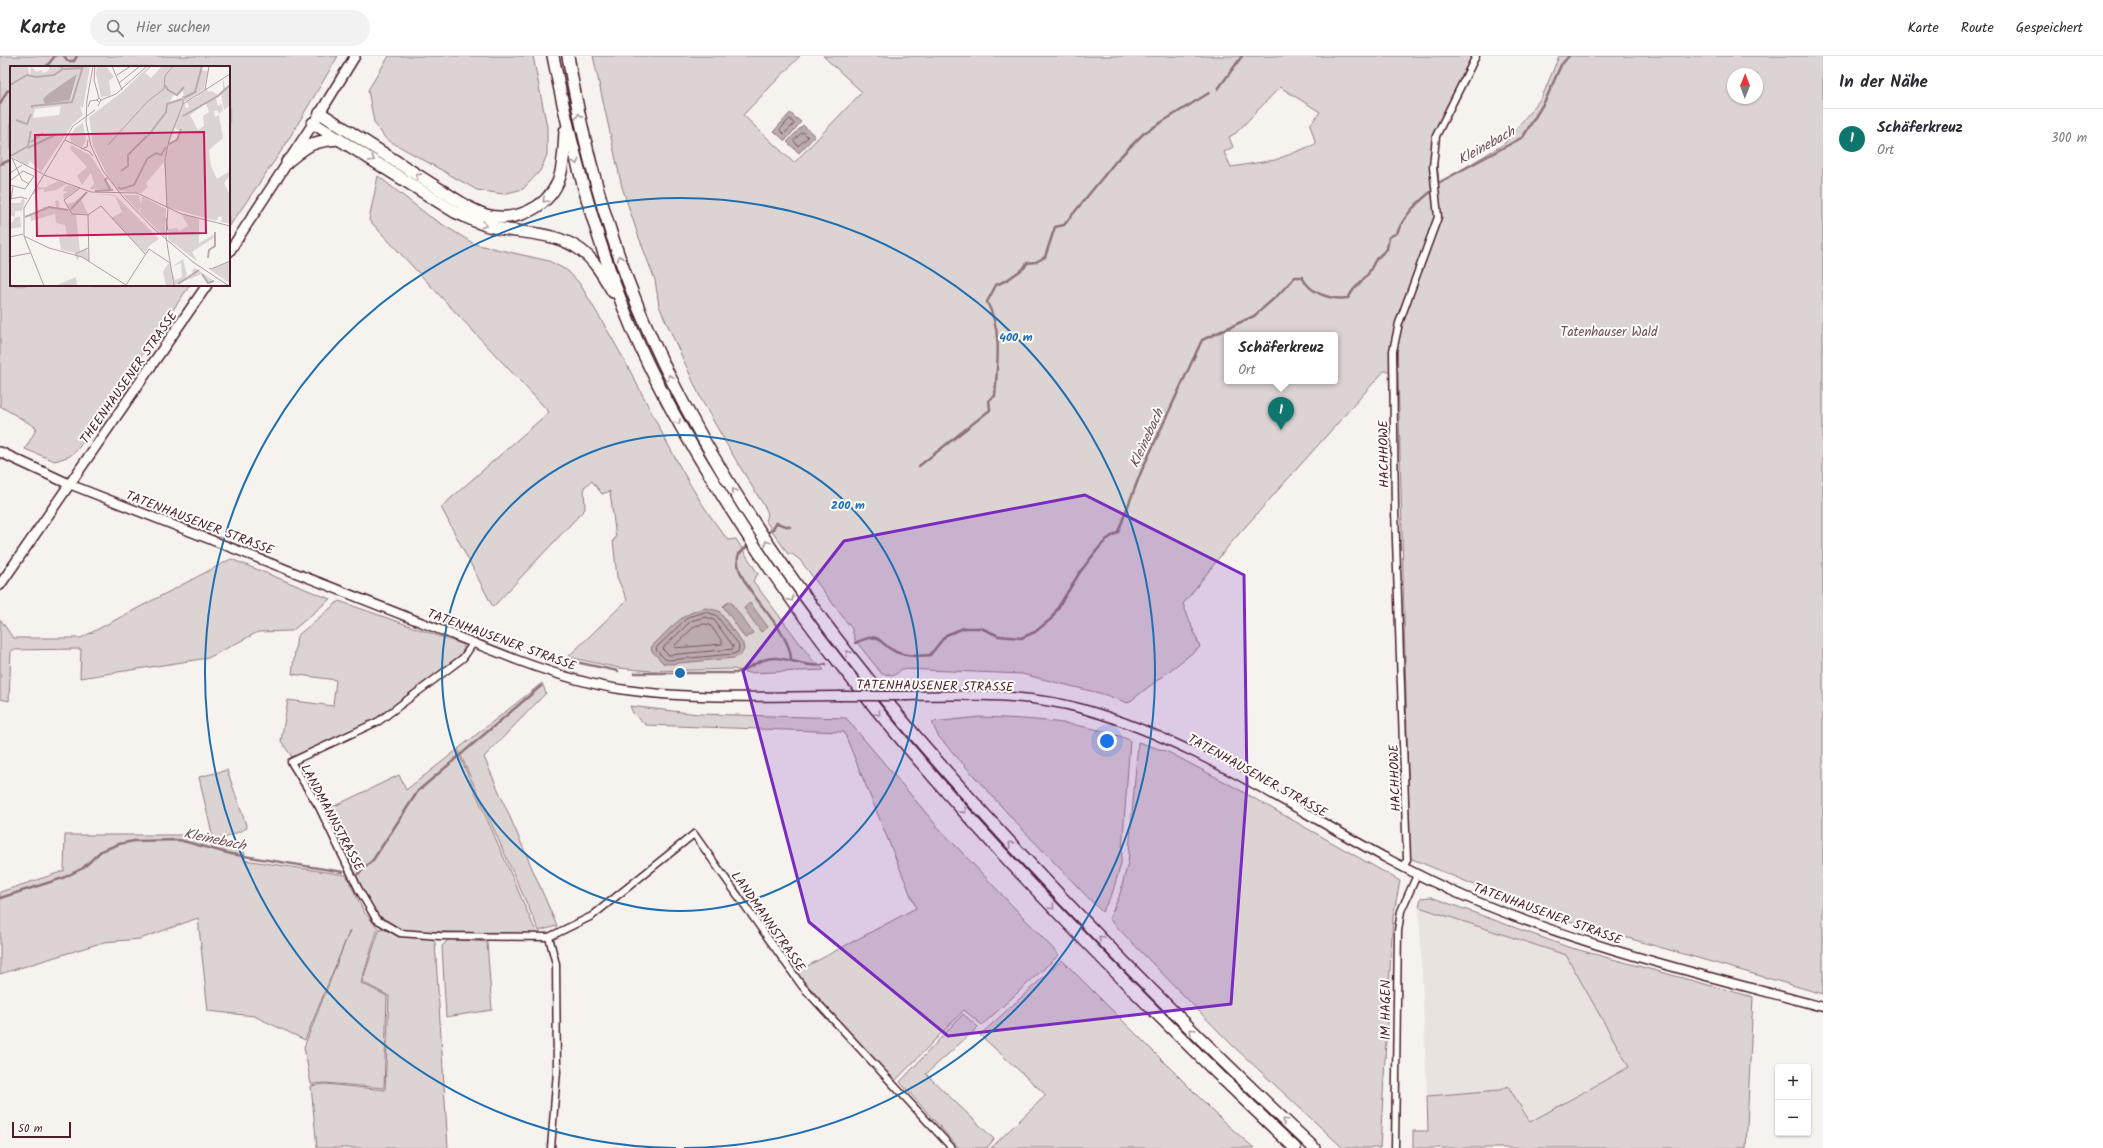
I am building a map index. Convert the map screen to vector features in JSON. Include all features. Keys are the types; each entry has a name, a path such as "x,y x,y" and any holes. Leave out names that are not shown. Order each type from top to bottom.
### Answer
{"highway":[{"path":"553,56 566,124 579,174 625,311 670,408 768,568 854,684 931,776 1092,949 1165,1023 1295,1148"},
{"path":"568,56 589,160 611,231 636,302 663,363 688,413 754,524 779,561 872,684 981,811 1106,944 1246,1085 1314,1148"},
{"path":"320,113 466,206 486,215 503,217 515,216 527,212 549,196 558,182 562,168 566,124"},
{"path":"313,123 455,212 479,223 497,228 548,235 564,241 582,251 596,264 625,311"},
{"path":"288,162 308,145 320,140 339,139"}],"main road":[{"path":"230,250 320,113 354,56"},
{"name":"THEENHAUSENER STRASSE","path":"0,585 206,286"},
{"path":"0,452 69,484"}],"street":[{"name":"HACHHOWE","path":"1403,868 1407,860 1395,511 1393,351 1399,323 1438,217 1433,167 1436,136 1476,56"},
{"name":"TATENHAUSENER STRASSE","path":"69,484 552,672 625,690 682,696 979,695 1035,699 1082,709 1138,727 1198,753 1403,868 1468,898 1595,945 1823,1007"},
{"name":"LANDMANNSTRASSE","path":"474,642 463,658 379,721 291,762 318,807 359,890 376,919 400,933 440,936 550,937 592,916 694,834 802,986 952,1148"},
{"name":"IM HAGEN","path":"1396,1148 1398,931 1402,911 1417,875"},
{"path":"550,937 556,964 557,1063 551,1148"}],"highlighted area":[{"path":"1085,495 1244,575 1247,785 1231,1004 948,1036 809,922 743,671 844,541"}],"shaded area":[{"path":"1419,907 1566,955 1630,1067 1530,1122 1508,1086 1500,1090 1427,1096"}],"green space":[{"path":"0,56 338,56 284,147 230,226 230,66 10,66 10,286 189,286 77,450 70,456 55,461 25,449 37,428 0,406"},
{"path":"389,56 533,56 547,127 547,155 540,171 523,189 503,194 477,190 386,139 374,122 368,90"},
{"name":"Tatenhauser Wald","path":"593,56 800,56 743,115 794,163 862,92 823,56 1479,56 1439,137 1437,162 1439,183 1504,144 1542,97 1559,56 1823,56 1823,994 1572,922 1472,884 1410,858 1398,371 1384,371 1230,544 1183,604 1200,647 1128,703 1103,694 1022,674 902,669 895,675 882,674 855,640 852,629 800,560 792,554 788,554 765,520 768,514 766,509 701,399 659,306 655,280 622,187","holes":["1280,87 1320,112 1310,125 1316,144 1275,160 1231,167 1224,152 1233,147 1229,137 1236,133"]},
{"path":"378,176 429,216 474,244 549,261 568,271 580,284 625,361 680,466 702,504 728,540 736,539 758,574 753,581 814,662 818,663 824,670 749,673 734,669 651,671 619,668 568,657 627,600 617,577 613,540 616,538 610,491 602,494 592,481 584,487 585,509 493,607 441,507 549,412 369,220"},
{"path":"231,559 330,599 292,631 258,632 208,658 80,678 81,649 11,650 9,701 0,699 0,619 13,638 81,638"},
{"path":"339,601 464,645 464,653 377,718 292,757 281,741 288,700 333,706 336,680 292,674 297,636"},
{"path":"542,683 546,693 484,757 557,926 539,931 458,749"},
{"path":"630,706 698,714 846,718 937,826 1059,955 982,1025 964,1010 894,1082 796,972 916,908 844,732 646,725 633,713"},
{"path":"980,717 1056,722 1093,729 1130,740 1121,864 1112,894 1102,912 1020,827 938,736 932,722"},
{"path":"1138,742 1168,752 1227,783 1400,881 1393,917 1380,1148 1343,1148 1232,1045 1109,919 1119,897 1128,863"},
{"path":"457,750 537,934 403,931 378,918 356,880 324,811 399,775 406,790"},
{"path":"227,770 247,828 214,843 199,777"},
{"path":"65,835 182,835 245,853 244,860 346,875 364,912 378,928 361,983 387,996 384,1088 325,1083 311,1084 304,1047 350,930 305,1040 254,1016 208,1011 198,918 140,939 104,942 0,974 0,892 64,871"},
{"path":"1431,897 1568,947 1753,997 1746,1148 1413,1148 1413,1131 1428,1131 1427,1096 1500,1090 1508,1086 1530,1122 1629,1067 1566,955 1419,907 1421,898"},
{"path":"380,928 395,934 430,938 435,942 448,1148 317,1148 311,1086 325,1084 385,1090 389,996 362,982"},
{"path":"449,939 487,942 492,1010 446,1017 442,946"},
{"path":"1062,960 1224,1122 1254,1148 991,1148 1046,1095 980,1035"},
{"path":"963,1014 978,1027 926,1074 994,1139 987,1148 959,1148 900,1082"}],"water":[{"path":"790,113 801,122 785,141 774,131"},
{"path":"803,125 815,136 799,153 787,142"},
{"path":"730,601 753,633 745,638 723,606"},
{"path":"750,603 768,627 761,632 744,608"},
{"path":"706,608 719,611 743,644 744,649 741,655 734,658 669,664 663,663 651,650 652,646 676,622 690,613"}],"waterway":[{"path":"47,66 55,56"},
{"path":"64,56 68,61 74,61 77,56"},
{"path":"1218,89 1242,56"},
{"name":"Kleinebach","path":"1440,182 1523,137 1546,99 1561,65 1569,56"},
{"path":"0,104 7,91 10,90"},
{"path":"919,466 990,410 989,400 995,396 998,348 995,325 987,302 996,285 1007,280 1024,268 1027,263 1036,262 1045,257 1055,227 1064,225 1116,161 1144,133 1209,93"},
{"path":"0,164 10,160"},
{"name":"Kleinebach","path":"855,643 864,639 875,638 900,654 921,656 930,655 946,635 964,628 981,628 999,636 1021,638 1035,632 1051,619 1080,572 1097,550 1106,540 1118,532 1141,472 1202,340 1254,316 1278,295 1295,277 1302,277 1310,288 1322,295 1335,298 1348,298 1368,274 1376,259 1387,249 1389,237 1397,233 1403,220 1412,209 1433,190"},
{"path":"766,534 773,529 776,523 790,527"},
{"path":"750,545 742,550 738,557 739,568 744,580 782,634 789,647 791,660"},
{"name":"Kleinebach","path":"635,673 736,673 760,661 771,658 808,665 826,664"},
{"name":"Kleinebach","path":"571,661 618,671"},
{"name":"Kleinebach","path":"358,874 373,860 418,791 541,686"},
{"name":"Kleinebach","path":"0,898 63,878 83,868 101,851 119,844 134,841 179,840 231,854 343,872"}],"place":[{"name":"Schäferkreuz","path":"1281,430"}]}
